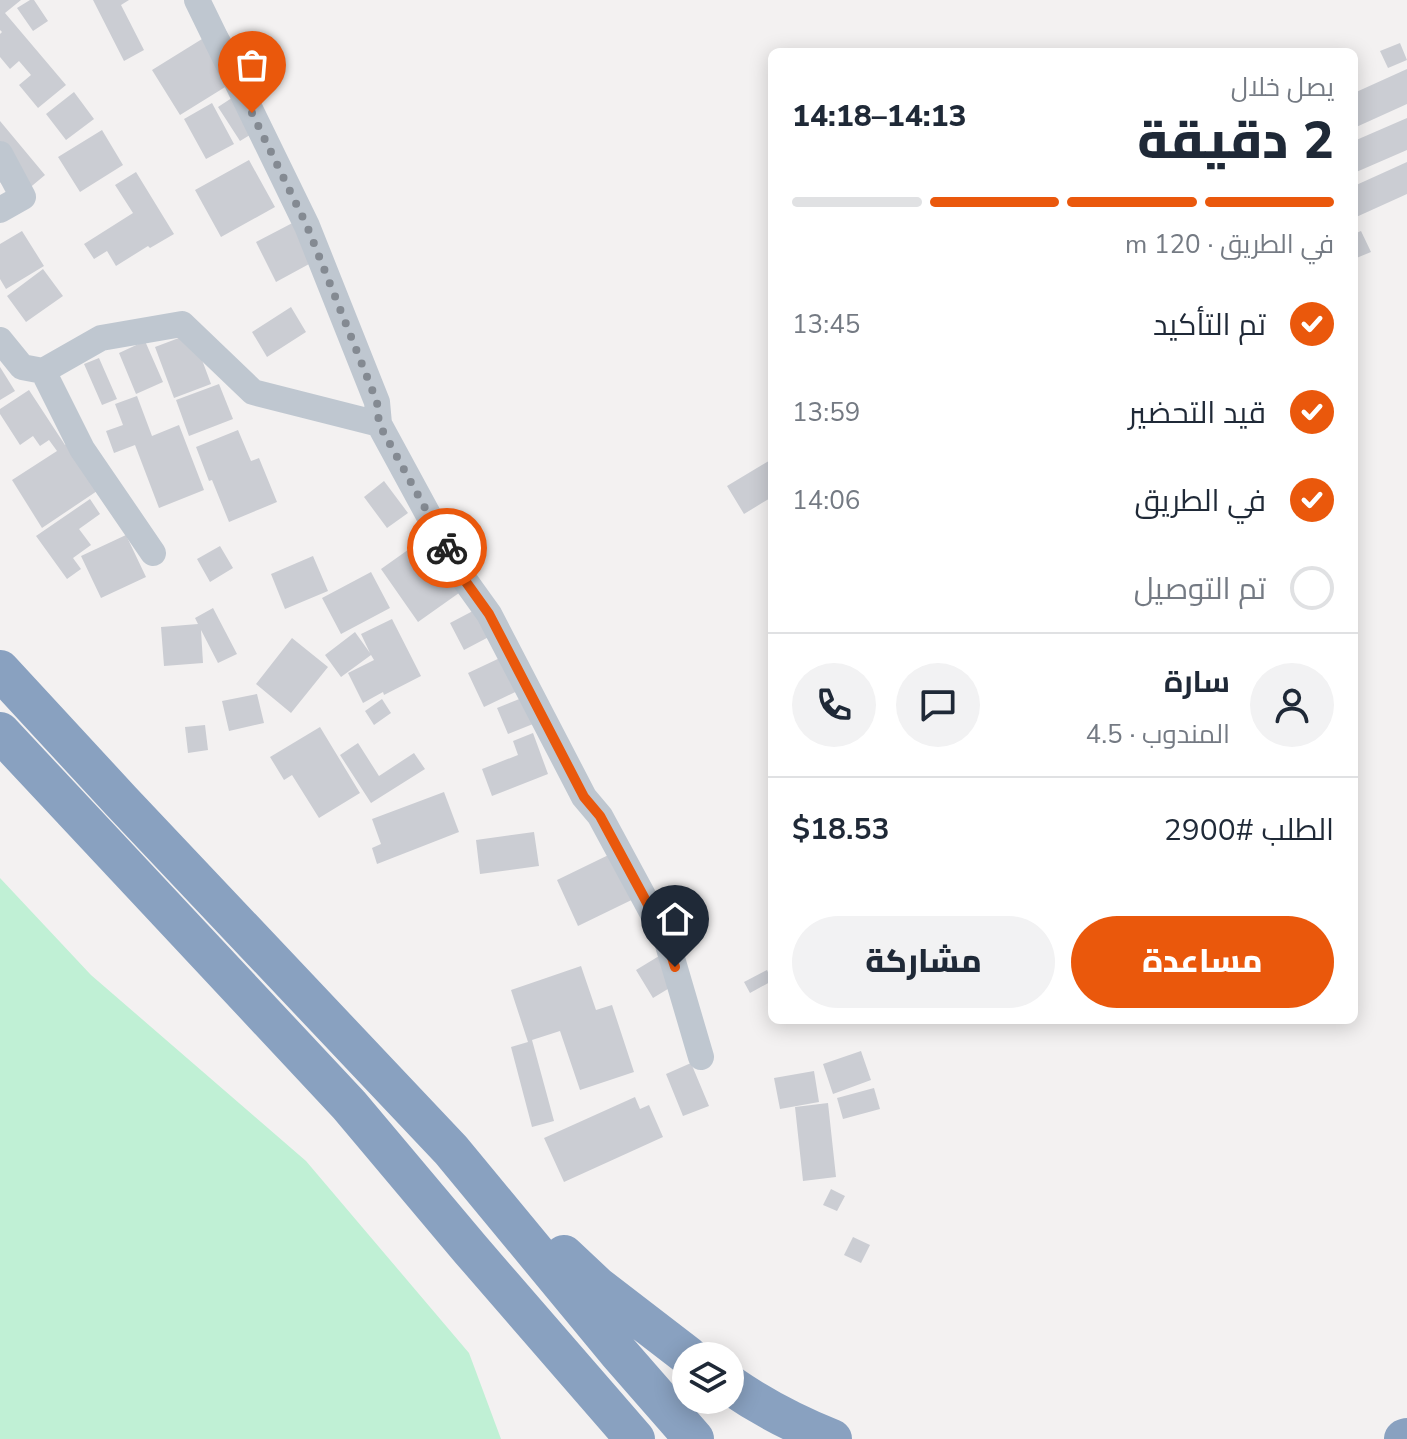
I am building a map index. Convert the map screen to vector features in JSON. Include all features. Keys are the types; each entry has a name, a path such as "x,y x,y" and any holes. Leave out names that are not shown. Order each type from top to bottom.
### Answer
{"highway":[{"path":"0,670 451,1150 597,1286 672,1344"},
{"path":"0,732 349,1105 635,1439"},
{"path":"451,1150 694,1439"},
{"path":"744,1394 832,1439"}],"street":[{"path":"197,0 307,226 377,402 379,424 461,575 489,614 584,797 600,816 666,938 701,1057"},
{"path":"0,154 23,197 0,210"},
{"path":"0,340 22,367 43,371 101,338 182,324 253,392 379,424"},
{"path":"43,371 82,449 153,553"}],"green space":[{"path":"0,878 91,975 306,1161 469,1353 501,1439 0,1439"}],"building":[{"path":"0,0 21,0 5,13 66,85 38,108 19,85 31,75 19,61 10,69 0,57"},
{"path":"34,0 48,21 33,31 17,8"},
{"path":"93,0 129,0 121,5 144,50 124,61"},
{"path":"223,26 251,71 180,115 152,70"},
{"path":"1400,43 1407,60 1388,68 1380,51"},
{"path":"1407,69 1407,104 1358,126 1358,91"},
{"path":"244,90 266,125 240,141 218,107"},
{"path":"74,92 94,119 66,140 46,114"},
{"path":"212,103 234,144 206,159 184,119"},
{"path":"1407,118 1407,150 1358,171 1358,139"},
{"path":"0,121 45,175 15,200 0,182"},
{"path":"102,130 123,165 80,192 58,157"},
{"path":"249,160 275,207 221,237 195,190"},
{"path":"1407,162 1407,194 1358,216 1358,184"},
{"path":"136,172 174,234 116,266 107,251 94,259 84,244 133,213 115,185"},
{"path":"302,218 322,257 276,282 256,242"},
{"path":"22,231 44,266 6,289 0,279 0,244"},
{"path":"1361,231 1371,252 1358,257 1358,232"},
{"path":"43,269 63,296 26,322 7,296"},
{"path":"291,307 306,332 267,357 252,332"},
{"path":"192,333 211,384 174,398 155,347"},
{"path":"145,341 163,382 136,394 119,353"},
{"path":"99,358 117,399 102,405 84,364"},
{"path":"0,367 15,391 0,400"},
{"path":"219,384 233,419 189,436 176,400"},
{"path":"29,390 65,445 70,442 100,489 42,528 12,480 57,451 49,440 40,446 33,436 20,445 0,414 0,409"},
{"path":"137,396 152,436 179,425 204,490 159,508 135,445 114,453 106,431 123,425 115,404"},
{"path":"238,430 251,461 259,458 277,502 229,522 196,447"},
{"path":"768,461 768,499 744,514 727,486"},
{"path":"384,481 408,513 387,528 364,497"},
{"path":"90,499 100,514 79,529 91,545 73,558 81,569 67,579 36,536"},
{"path":"126,535 146,577 101,598 81,556"},
{"path":"429,535 466,588 418,622 381,569"},
{"path":"220,546 233,568 210,582 197,559"},
{"path":"313,556 328,591 285,609 271,574"},
{"path":"371,572 390,608 341,634 322,598"},
{"path":"488,603 502,630 464,650 450,623"},
{"path":"213,608 237,654 218,663 201,630 203,663 164,666 161,627 198,624 195,618"},
{"path":"392,619 421,676 363,703 348,673 374,660 371,655 341,677 325,655 355,632 370,653 361,634"},
{"path":"292,638 328,667 291,713 256,684"},
{"path":"515,651 530,685 484,707 468,673"},
{"path":"257,694 264,723 229,731 222,701"},
{"path":"532,694 543,720 508,734 497,708"},
{"path":"382,699 391,713 374,725 365,711"},
{"path":"205,725 208,750 188,753 185,727"},
{"path":"320,727 360,793 319,818 292,775 284,780 270,757"},
{"path":"533,733 548,774 492,796 482,769 518,755 513,741"},
{"path":"358,743 379,776 414,753 425,769 371,803 340,755"},
{"path":"444,792 459,832 377,864 372,848 381,844 372,819"},
{"path":"534,832 539,866 480,874 476,840"},
{"path":"627,846 648,892 578,926 557,880"},
{"path":"664,953 681,981 653,998 636,970"},
{"path":"581,966 596,1010 612,1005 634,1072 580,1090 560,1031 532,1040 554,1121 532,1127 511,1047 528,1042 511,990"},
{"path":"767,970 768,983 750,993 744,982"},
{"path":"861,1051 871,1080 833,1094 823,1064"},
{"path":"691,1063 709,1106 683,1116 666,1074"},
{"path":"814,1071 819,1102 780,1109 774,1078"},
{"path":"874,1088 880,1109 843,1119 837,1098"},
{"path":"635,1097 640,1109 649,1105 663,1137 564,1182 544,1138"},
{"path":"828,1103 836,1177 803,1181 795,1107"},
{"path":"831,1189 845,1196 837,1211 823,1205"},
{"path":"853,1237 870,1245 861,1263 844,1255"}],"way so far":[{"path":"252,113 307,226 377,402 379,424 447,548"}],"route":[{"path":"447,548 461,575 489,614 584,797 600,816 666,938 675,967"}]}
